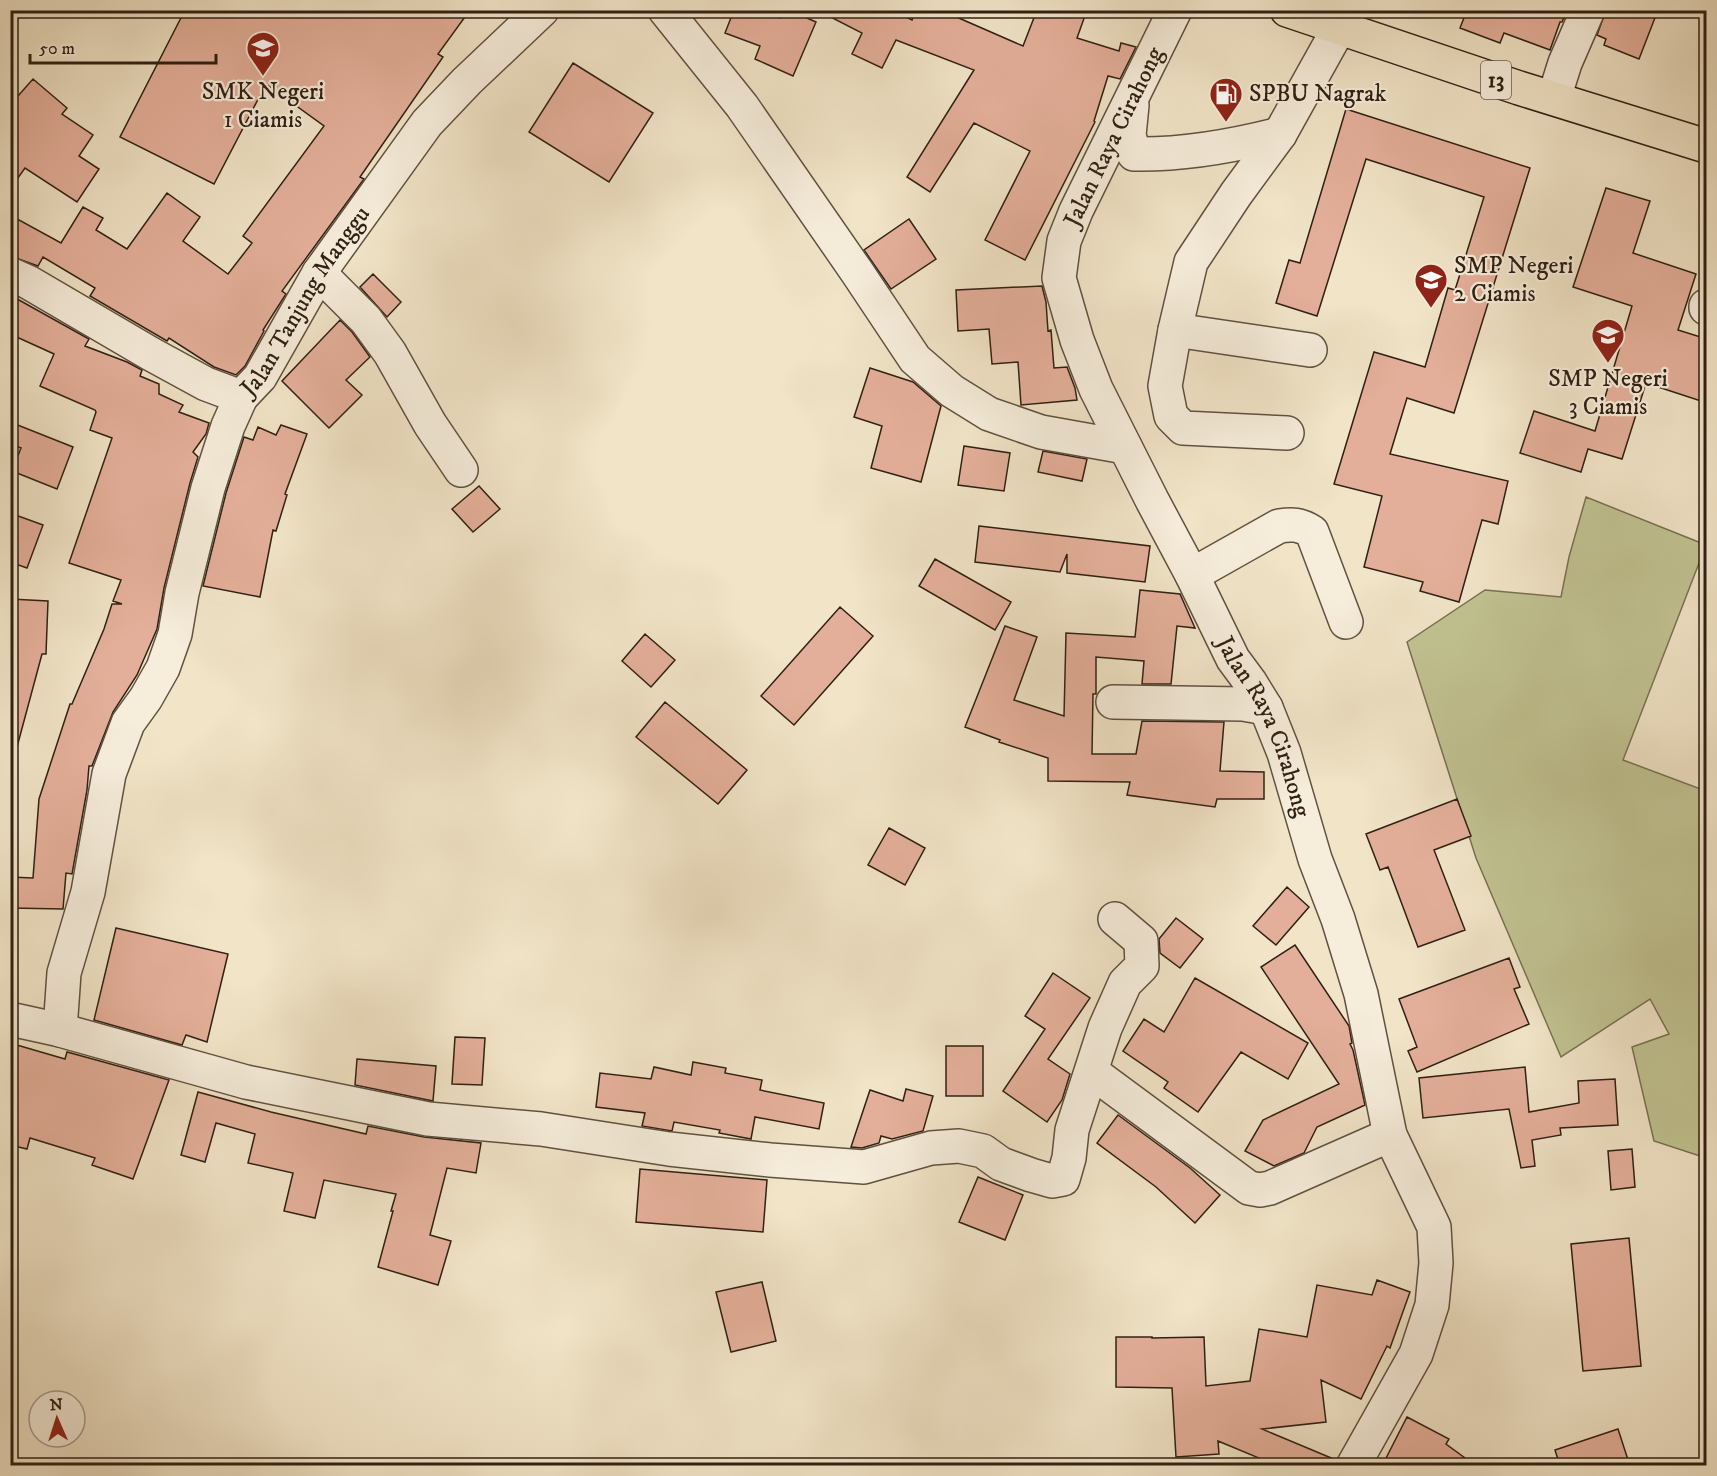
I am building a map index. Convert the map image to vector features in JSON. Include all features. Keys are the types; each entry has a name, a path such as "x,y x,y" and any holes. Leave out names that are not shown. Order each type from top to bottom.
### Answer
{"highway":[{"name":"13","path":"1313,17 1554,98 1707,146"}],"street":[{"name":"Jalan Tanjung Manggu","path":"10,274 28,282 206,384 241,397 260,377 319,273 427,123 467,81 542,10"},
{"path":"665,10 742,106 915,359 952,391 989,414 1041,432 1125,447"},
{"name":"Jalan Raya Cirahong","path":"1175,10 1076,211 1064,241 1059,278 1077,340 1096,389 1233,659 1266,708 1284,753 1315,860 1338,919 1361,994 1390,1135 1434,1227 1436,1263 1432,1305 1416,1354 1353,1466"},
{"path":"1192,10 1169,52 1147,83 1135,94 1132,102 1129,135 1134,154 1152,155 1240,144 1281,134"},
{"path":"1554,98 1565,63 1588,10"},
{"path":"1287,433 1183,428 1171,416 1165,386 1191,262 1236,194 1281,134 1313,17"},
{"path":"319,273 366,320 390,353 430,424 461,470"},
{"path":"1175,330 1310,350"},
{"path":"60,1030 64,973 88,892 109,774 128,723 163,668 175,634 182,593 208,488 228,426 241,397"},
{"path":"1192,575 1279,526 1292,524 1302,526 1312,532 1346,622"},
{"path":"1113,702 1243,704 1266,708"},
{"path":"10,1019 60,1030 246,1082 428,1119 541,1130 748,1158 864,1167 931,1148 959,1146 983,1151 1001,1164 1052,1181 1063,1179 1067,1170 1072,1130 1105,1028 1125,984 1142,966 1141,941 1115,919"},
{"path":"1092,1072 1250,1188 1260,1190 1270,1188 1390,1135"}],"green space":[{"path":"1586,497 1706,545 1623,760 1706,791 1706,1158 1654,1141 1632,1047 1669,1034 1650,999 1561,1057 1476,858 1407,642 1485,590 1561,597 1569,557"}],"building":[{"path":"185,10 470,10 438,54 443,57 360,177 364,179 282,291 286,294 263,330 245,366 236,375 214,367 169,338 167,341 90,296 95,288 43,257 38,266 10,256 10,215 61,243 83,207 103,218 96,230 127,249 167,193 200,217 183,241 228,274 252,243 243,236 324,126 266,84 214,184 120,137"},
{"path":"734,10 746,10 764,17 767,12 780,18 784,10 789,10 816,22 793,76 755,59 760,46 725,33"},
{"path":"817,10 892,10 912,20 916,10 954,10 952,15 1023,46 1037,10 1087,10 1077,38 1119,51 1121,43 1136,47 1120,79 1108,76 1095,122 1025,260 985,240 1030,151 974,123 930,192 907,177 974,70 896,40 882,68 852,54 862,33"},
{"path":"1467,10 1567,10 1550,50 1504,33 1500,43 1460,28"},
{"path":"1606,10 1658,10 1639,59 1604,45 1606,39 1597,35"},
{"path":"573,63 653,113 609,182 529,132"},
{"path":"33,79 67,108 62,114 93,135 79,156 99,169 77,202 25,168 10,189 10,105"},
{"path":"1346,109 1530,168 1454,413 1407,398 1390,454 1508,481 1498,524 1482,520 1459,602 1420,591 1423,582 1364,567 1382,496 1334,484 1374,352 1425,367 1448,288 1455,290 1484,197 1366,159 1317,316 1276,303 1289,260 1300,263"},
{"path":"1606,188 1650,201 1633,253 1696,274 1678,330 1707,339 1707,403 1646,383 1622,459 1588,449 1581,472 1520,453 1534,411 1595,431 1632,306 1573,287"},
{"path":"909,219 936,259 891,289 864,250"},
{"path":"373,274 401,302 387,317 360,287"},
{"path":"1042,286 1046,302 1048,331 1051,330 1054,368 1067,367 1077,400 1021,405 1018,362 992,364 989,329 958,331 956,290"},
{"path":"10,295 89,339 85,346 142,370 140,376 159,384 159,394 183,405 179,412 209,423 206,434 193,452 198,457 164,588 157,629 137,675 113,712 92,766 89,766 72,874 66,873 63,909 10,908 10,877 33,878 39,799 70,704 72,704 104,629 112,604 122,604 113,601 121,580 69,563 112,438 90,430 95,410 40,386 54,354 10,334"},
{"path":"340,320 370,357 346,380 362,395 329,428 282,381"},
{"path":"870,368 913,382 941,406 921,482 871,468 882,426 854,417"},
{"path":"10,422 73,447 57,489 12,471 21,448 10,444"},
{"path":"281,425 307,434 285,494 287,495 276,531 273,530 260,597 203,586 226,493 244,437 253,440 258,427 276,435"},
{"path":"964,446 1010,453 1004,491 958,485"},
{"path":"1043,451 1087,459 1082,481 1038,472"},
{"path":"479,486 500,509 473,532 452,509"},
{"path":"10,513 43,525 27,568 10,562"},
{"path":"979,526 1150,546 1145,582 1067,573 1067,554 1060,572 975,562"},
{"path":"935,559 1011,602 995,630 919,586"},
{"path":"1140,590 1180,594 1195,628 1177,626 1171,684 1142,684 1144,661 1096,657 1092,754 1136,754 1142,721 1224,722 1220,771 1264,772 1264,799 1217,799 1215,807 1127,795 1130,782 1048,781 1048,758 999,742 1000,740 965,727 1005,626 1037,637 1014,700 1064,716 1066,633 1135,637"},
{"path":"10,599 48,601 46,654 42,654 17,747 10,747"},
{"path":"840,607 873,636 794,725 761,696"},
{"path":"645,634 675,660 651,687 622,661"},
{"path":"665,702 747,770 718,804 636,737"},
{"path":"1457,799 1471,836 1434,850 1465,930 1418,947 1388,867 1380,870 1366,834"},
{"path":"889,828 925,848 905,885 868,865"},
{"path":"1287,887 1309,907 1276,945 1253,926"},
{"path":"1176,918 1203,939 1180,968 1160,953 1159,939"},
{"path":"116,928 228,954 207,1042 186,1035 182,1045 94,1020"},
{"path":"1295,945 1349,1026 1352,1043 1350,1044 1365,1105 1317,1127 1304,1153 1274,1166 1245,1151 1263,1120 1339,1084 1261,967"},
{"path":"1509,958 1520,987 1514,989 1529,1024 1417,1072 1408,1051 1417,1047 1399,999"},
{"path":"1053,973 1090,998 1048,1059 1070,1074 1062,1100 1047,1122 1003,1091 1045,1029 1025,1016"},
{"path":"1195,978 1308,1043 1288,1079 1241,1052 1198,1112 1164,1088 1168,1082 1123,1051 1144,1019 1164,1032"},
{"path":"455,1037 485,1038 482,1085 452,1084"},
{"path":"10,1043 65,1059 67,1052 169,1080 133,1179 92,1165 95,1158 30,1138 27,1149 10,1145"},
{"path":"946,1046 983,1046 983,1096 946,1096"},
{"path":"357,1059 436,1066 433,1101 355,1085"},
{"path":"693,1062 726,1068 725,1073 762,1080 760,1090 824,1103 819,1129 755,1117 751,1139 719,1133 720,1130 674,1122 672,1131 642,1126 645,1113 596,1107 600,1073 651,1079 654,1067 691,1075"},
{"path":"1525,1067 1529,1112 1579,1103 1578,1081 1615,1079 1618,1125 1560,1128 1561,1135 1532,1140 1535,1166 1521,1168 1509,1109 1423,1118 1419,1078"},
{"path":"906,1089 933,1096 923,1131 892,1139 881,1136 879,1143 862,1148 851,1147 870,1090 903,1101"},
{"path":"198,1092 366,1134 368,1126 424,1137 481,1143 476,1173 447,1168 430,1235 451,1241 438,1285 378,1267 396,1194 324,1180 315,1218 284,1211 293,1173 248,1163 255,1134 216,1123 205,1162 181,1155"},
{"path":"1118,1115 1190,1168 1220,1195 1195,1223 1156,1187 1097,1143"},
{"path":"1632,1149 1635,1187 1611,1190 1608,1151"},
{"path":"640,1169 767,1180 763,1232 636,1222"},
{"path":"978,1177 1023,1195 1005,1240 959,1222"},
{"path":"1629,1238 1641,1366 1583,1371 1571,1244"},
{"path":"1377,1280 1410,1292 1390,1348 1387,1346 1361,1399 1321,1380 1326,1422 1262,1429 1336,1460 1334,1466 1278,1466 1218,1441 1219,1454 1176,1457 1172,1388 1116,1387 1116,1337 1204,1337 1206,1386 1250,1381 1259,1329 1307,1337 1317,1285 1372,1295"},
{"path":"762,1282 776,1341 731,1352 716,1292"},
{"path":"1407,1417 1449,1439 1446,1444 1476,1466 1382,1466"},
{"path":"1618,1429 1630,1466 1560,1466 1555,1450"}],"place":[{"name":"SMK Negeri 1 Ciamis","path":"263,77"},
{"name":"SPBU Nagrak","path":"1226,123"},
{"name":"SMP Negeri 2 Ciamis","path":"1431,309"},
{"name":"SMP Negeri 3 Ciamis","path":"1608,364"}]}
